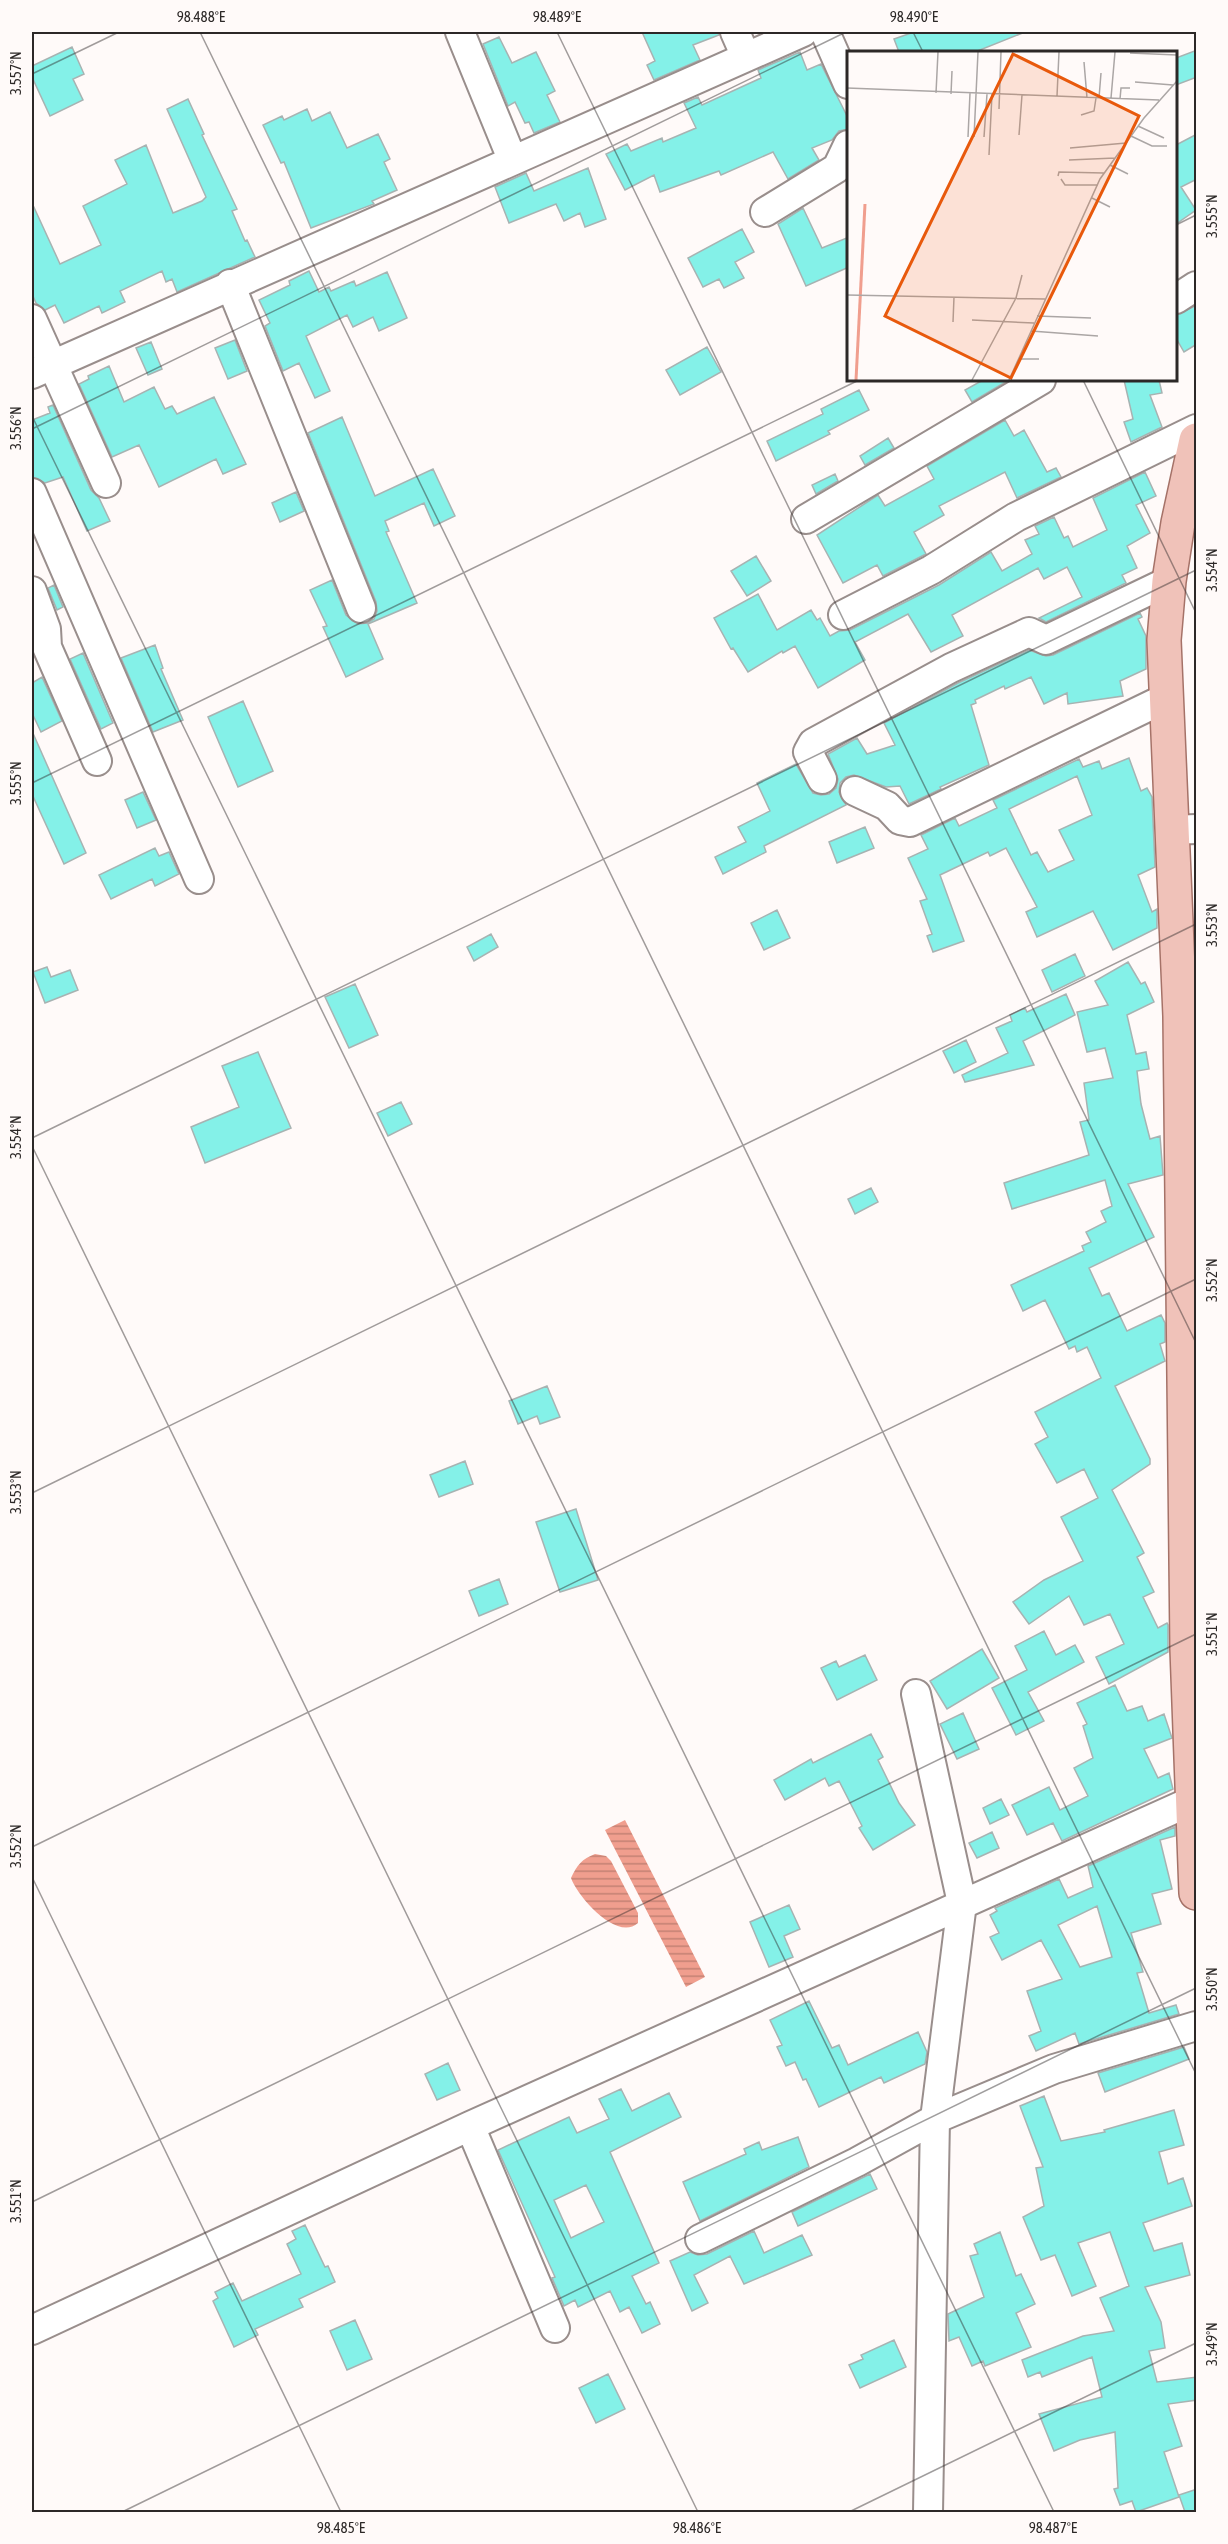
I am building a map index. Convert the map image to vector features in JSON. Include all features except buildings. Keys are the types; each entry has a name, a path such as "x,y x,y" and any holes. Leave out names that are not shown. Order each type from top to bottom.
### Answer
{"main road":[{"path":"1197,440 1190,493 1169,581 1164,640 1168,697 1184,829 1180,1016 1197,1893"}],"street":[{"path":"460,32 512,159"},
{"path":"42,370 512,159 741,44 802,32"},
{"path":"825,32 847,80"},
{"path":"765,212 837,168 847,150"},
{"path":"230,284 361,608"},
{"path":"1177,298 1197,286"},
{"path":"32,319 42,370 106,483"},
{"path":"807,519 1039,381"},
{"path":"843,615 931,570 1016,517 1197,429"},
{"path":"32,493 199,879"},
{"path":"822,779 808,752 813,743 951,668 1029,632 1047,640 1169,581"},
{"path":"32,591 46,629 47,647 97,761"},
{"path":"47,647 91,629"},
{"path":"855,791 887,806 900,820 910,822 1168,697"},
{"path":"916,1694 962,1903 935,2119 928,2512"},
{"path":"32,2330 470,2126 1194,1800"},
{"path":"700,2239 857,2162 935,2119 1054,2068 1197,2026"},
{"path":"470,2126 555,2328"}],"shaded area":[{"path":"625,1820 705,1977 686,1987 605,1830"},
{"path":"595,1854 606,1856 611,1861 638,1913 638,1923 629,1927 620,1927 609,1922 581,1896 571,1878 583,1860"}]}
